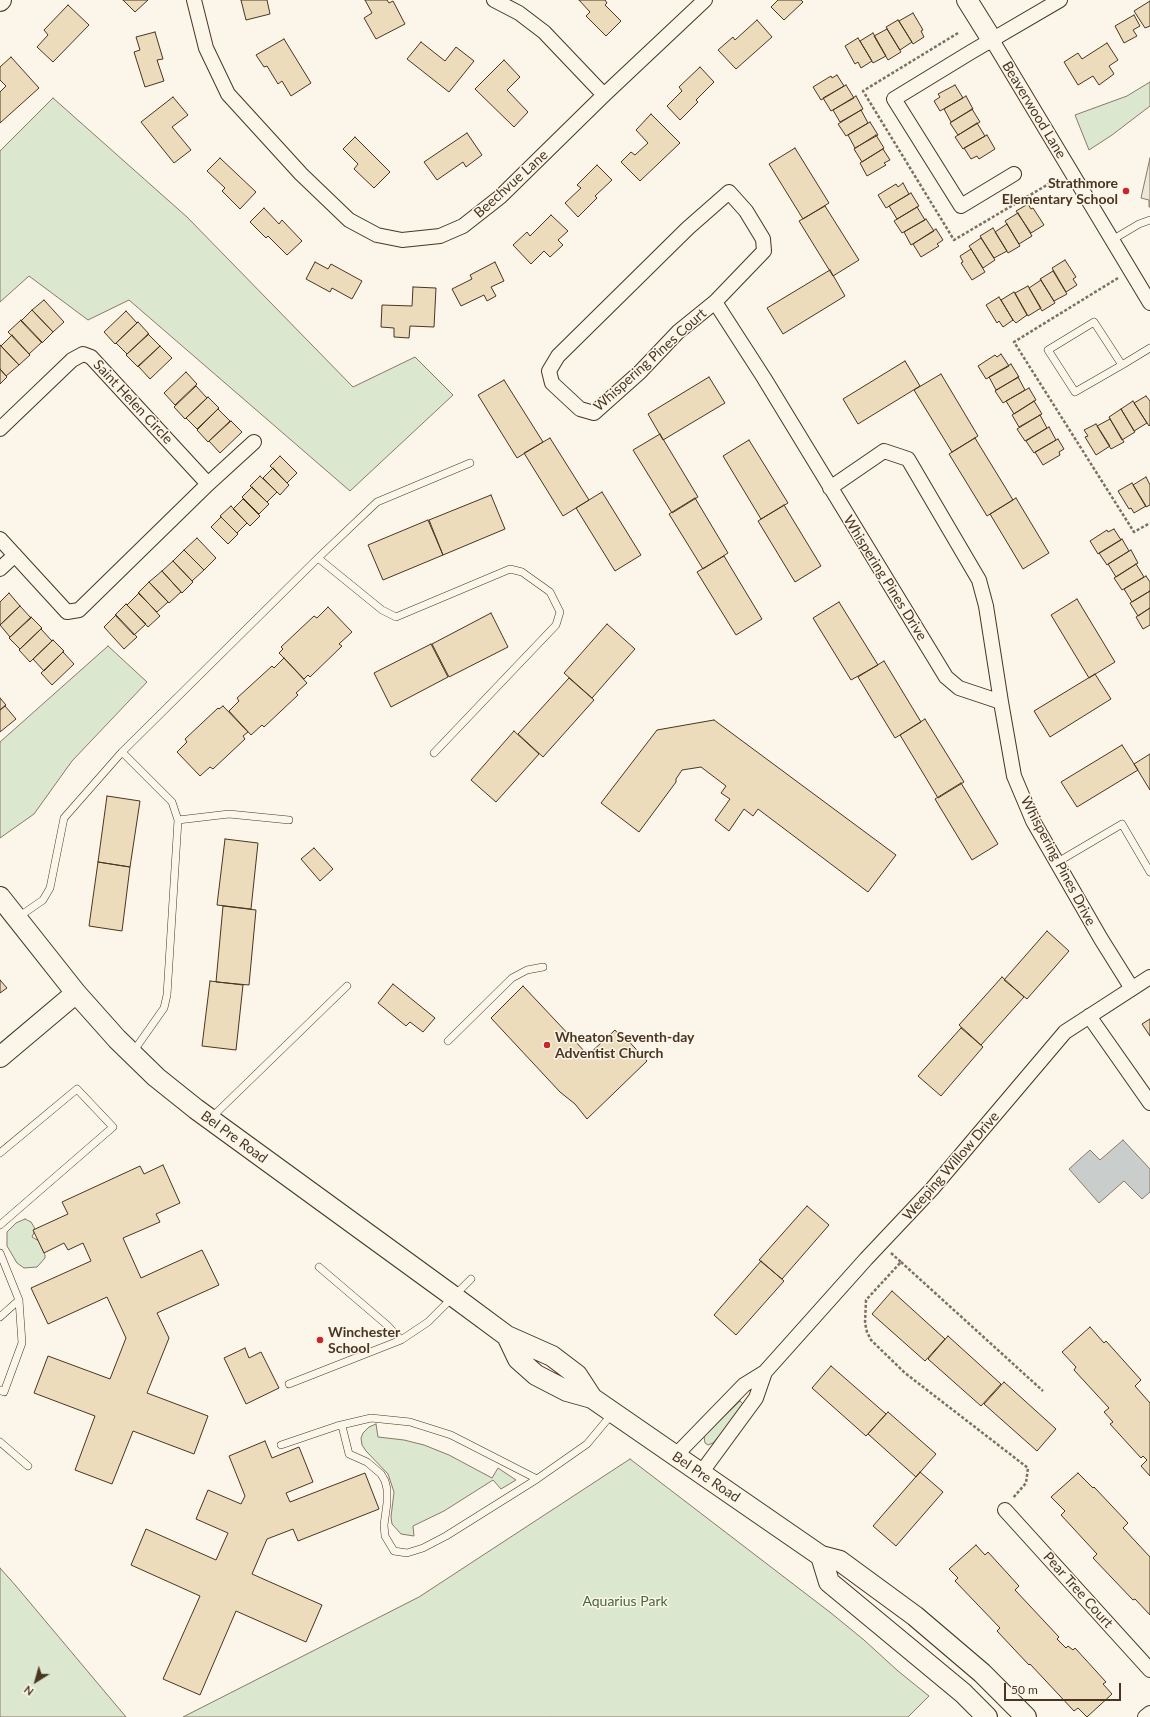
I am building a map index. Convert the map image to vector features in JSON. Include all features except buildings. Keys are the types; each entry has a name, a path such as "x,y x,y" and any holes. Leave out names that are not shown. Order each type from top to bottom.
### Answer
{"main road":[{"name":"Beaverwood Lane","path":"967,0 992,40"},
{"name":"Bel Pre Road","path":"0,897 76,993 132,1054 156,1077 209,1119 507,1336 518,1359 536,1376 567,1390 592,1398 821,1556 840,1561 915,1616 982,1673 1026,1717"},
{"path":"0,1057 76,993"},
{"path":"821,1556 829,1582 963,1693 987,1717"}],"street":[{"name":"Beechvue Lane","path":"194,0 206,48 228,94 301,174 349,220 377,235 402,240 440,236 463,226 500,197 604,95 705,0"},
{"path":"494,0 519,13 544,32 604,95"},
{"path":"1014,174 961,206 894,99 970,52 1060,0"},
{"name":"Beaverwood Lane","path":"992,40 1150,303"},
{"name":"Whispering Pines Court","path":"729,192 746,211 763,239 764,251 715,302 678,332 640,372 594,413 580,409 552,383 549,371 558,356 688,228 729,192"},
{"name":"Whispering Pines Drive","path":"715,302 764,378 946,677 959,688 1001,702"},
{"name":"Saint Helen Circle","path":"0,429 72,360 83,354 91,357 208,484"},
{"path":"0,539 67,612 79,610 208,484 254,442"},
{"name":"Whispering Pines Drive","path":"830,488 884,451 908,459 979,580 986,606 1014,776 1033,821 1056,863 1131,987"},
{"path":"0,569 15,555"},
{"name":"Weeping Willow Drive","path":"675,1456 744,1386 765,1372 880,1244 932,1189 1065,1032 1131,987 1150,976"},
{"path":"1089,1016 1150,1103"},
{"name":"Weeping Willow Drive","path":"702,1473 756,1398 765,1372"},
{"name":"Pear Tree Court","path":"1007,1511 1150,1670"},
{"path":"1145,1717 1150,1713"}],"lane":[{"path":"1112,240 1139,224 1150,220"},
{"path":"1122,365 1094,322 1048,350 1075,392 1122,365 1150,348"},
{"path":"17,918 43,900 50,888 64,818 122,752 318,558 377,502 470,463"},
{"path":"318,558 382,610 396,617 510,569 522,572 550,592 560,612 556,625 434,753"},
{"path":"122,752 172,802 178,820 167,996 164,1008 132,1054"},
{"path":"178,820 229,814 289,820"},
{"path":"1056,863 1122,824 1150,872"},
{"path":"448,1041 512,978 527,970 543,967"},
{"path":"209,1119 348,986"},
{"path":"0,1152 77,1089 113,1127 0,1225"},
{"path":"0,1253 19,1300 22,1343 4,1392 0,1390"},
{"path":"319,1267 386,1325 401,1340"},
{"path":"289,1384 401,1340 428,1322 455,1297 471,1279"},
{"path":"0,1317 19,1300"},
{"path":"342,1426 349,1454 367,1462 381,1474 385,1481 387,1489 387,1503 384,1536 394,1551 407,1553 423,1548 446,1536 537,1479 587,1444 614,1412"},
{"path":"281,1445 371,1418 410,1422 451,1435 537,1479"},
{"path":"0,1442 28,1466"}],"path":[{"path":"880,1244 1043,1391"},
{"path":"901,1262 866,1300 865,1323 867,1332 871,1340 905,1373 1028,1468 1026,1483 1011,1502 1007,1511"}],"green space":[{"path":"1150,82 1150,106 1112,135 1089,150 1075,115 1127,96"},
{"path":"53,98 187,217 353,387 415,357 453,395 350,491 129,300 88,320 29,276 0,302 0,151"},
{"path":"108,646 147,682 72,761 34,814 0,838 0,742"},
{"path":"25,1219 31,1222 34,1227 35,1230 32,1237 39,1241 45,1255 45,1258 37,1267 24,1268 17,1263 7,1246 7,1232 16,1223"},
{"path":"740,1401 743,1404 722,1433 713,1443 708,1445 705,1443 704,1436"},
{"path":"376,1424 378,1437 404,1440 424,1445 449,1455 492,1478 498,1468 516,1480 501,1489 493,1480 444,1511 413,1526 414,1536 401,1534 392,1524 391,1517 394,1492 388,1474 362,1445 361,1438 363,1433 369,1427"},
{"name":"Aquarius Park","path":"630,1459 831,1613 929,1696 908,1717 183,1717 419,1597"},
{"path":"0,1568 16,1586 126,1717 0,1717"}],"shaded area":[{"path":"1150,158 1149,207 1149,200 1141,198"},
{"path":"1123,1140 1150,1169 1150,1192 1142,1199 1124,1181 1099,1203 1069,1169 1090,1150 1100,1160"}],"place":[{"name":"Strathmore Elementary School","path":"1126,191"},
{"name":"Wheaton Seventh-day Adventist Church","path":"547,1045"},
{"name":"Winchester School","path":"320,1340"}]}
